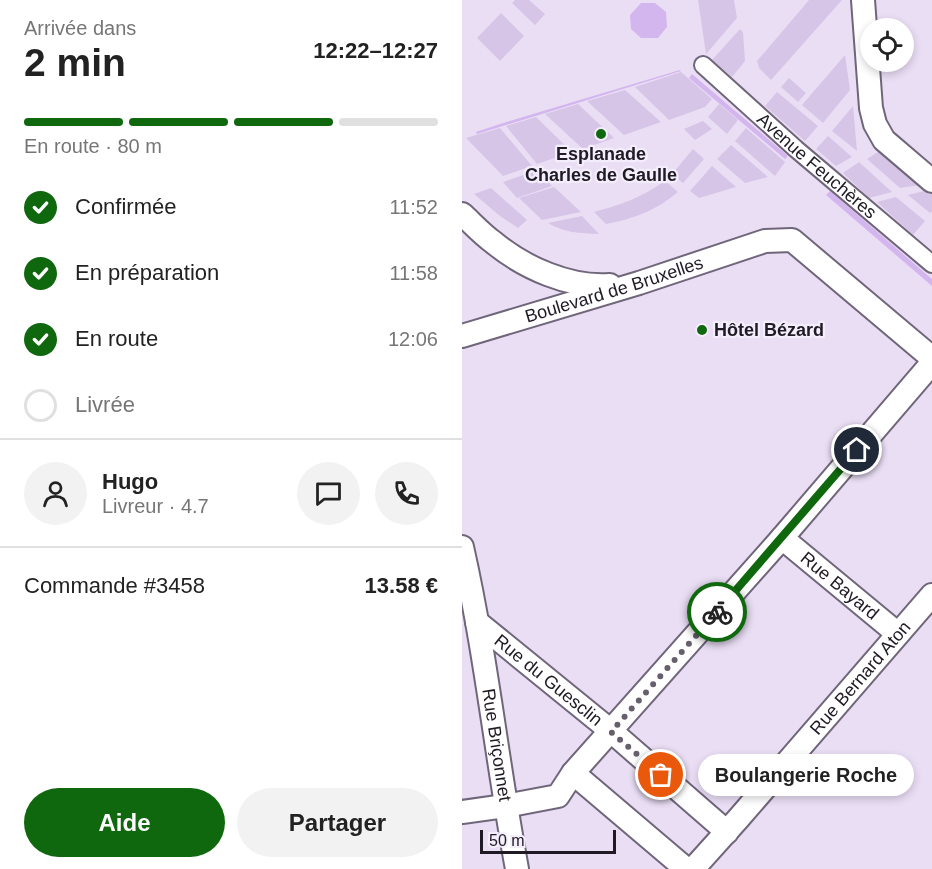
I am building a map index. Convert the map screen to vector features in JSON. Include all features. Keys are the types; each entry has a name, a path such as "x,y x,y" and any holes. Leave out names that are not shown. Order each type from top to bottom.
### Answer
{"street":[{"path":"864,0 870,108 875,124 884,140 932,181"},
{"name":"Avenue Feuchères","path":"703,65 820,170 932,264"},
{"path":"462,214 494,243 512,255 567,281 596,286 639,283"},
{"name":"Boulevard de Bruxelles","path":"462,336 639,283 765,241 792,240 932,360"},
{"path":"462,812 558,796 573,773 782,538 932,360"},
{"name":"Rue Bayard","path":"782,538 898,634"},
{"name":"Rue Briçonnet","path":"462,547 477,622 517,869"},
{"name":"Rue Bernard Aton","path":"693,869 932,595"},
{"name":"Rue du Guesclin","path":"477,622 611,732 727,832"},
{"path":"573,773 686,869"}],"shaded area":[{"path":"515,0 529,0 545,14 535,25 512,3"},
{"path":"698,0 734,0 737,18 706,54"},
{"path":"809,0 842,0 771,80 759,68 757,61"},
{"path":"641,3 655,3 666,12 667,27 658,38 641,38 631,29 630,15"},
{"path":"501,13 524,36 500,61 477,38"},
{"path":"740,29 743,32 745,61 732,77 712,60"},
{"path":"845,55 850,90 823,123 802,105"},
{"path":"680,70 477,134 476,132 500,124"},
{"path":"681,72 712,99 705,107 669,120 635,87"},
{"path":"692,74 788,156 785,159 689,78"},
{"path":"789,78 806,93 798,102 781,87"},
{"path":"625,90 661,122 624,135 587,101"},
{"path":"777,92 818,126 805,141 765,106"},
{"path":"578,104 614,138 583,149 545,114"},
{"path":"719,104 738,120 727,134 708,117"},
{"path":"853,106 857,151 832,131"},
{"path":"536,117 572,152 537,164 506,126"},
{"path":"703,121 712,129 695,140 684,129"},
{"path":"500,128 532,166 503,176 466,138"},
{"path":"746,128 785,162 775,176 735,141"},
{"path":"828,136 852,157 836,166 816,149"},
{"path":"731,145 768,177 745,183 717,159"},
{"path":"884,148 927,184 900,188 867,159"},
{"path":"693,149 704,159 683,183 672,174"},
{"path":"859,162 892,192 869,198 843,173"},
{"path":"712,166 736,187 699,198 690,191"},
{"path":"538,170 552,186 517,198 503,182"},
{"path":"665,181 678,192 662,204 644,213 606,224 594,212 631,200"},
{"path":"554,187 581,212 542,220 519,198"},
{"path":"491,188 527,220 518,228 474,194"},
{"path":"932,189 932,211 930,213 908,195"},
{"path":"830,191 932,279 932,286 826,195"},
{"path":"896,197 925,221 913,235 877,202"},
{"path":"582,216 599,234 566,231 548,223"}],"way so far":[{"path":"661,775 611,732 717,612"}],"place":[{"name":"Esplanade Charles de Gaulle","path":"601,134"},
{"name":"Hôtel Bézard","path":"702,330"},
{"name":"Boulangerie Roche","path":"661,775"}],"route":[{"path":"717,612 857,450"}]}
